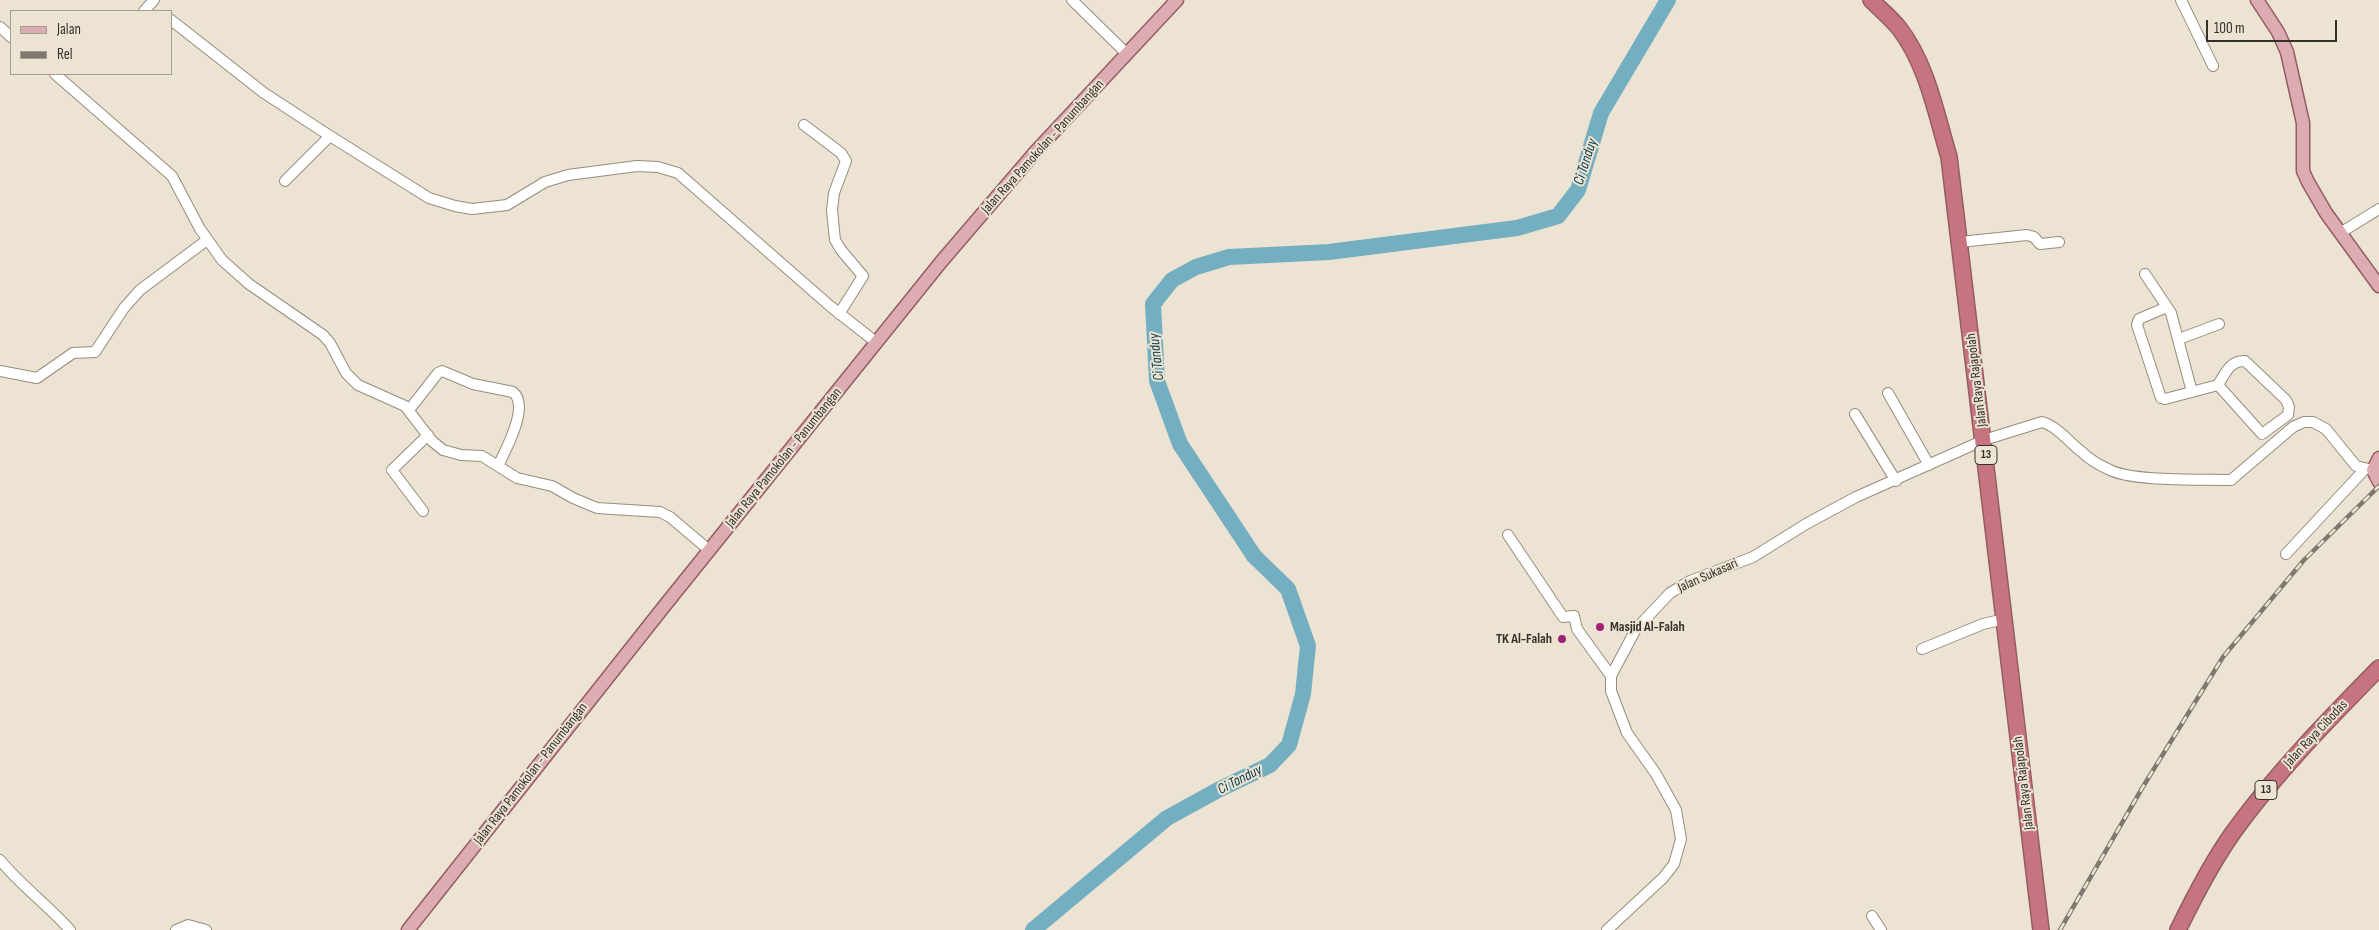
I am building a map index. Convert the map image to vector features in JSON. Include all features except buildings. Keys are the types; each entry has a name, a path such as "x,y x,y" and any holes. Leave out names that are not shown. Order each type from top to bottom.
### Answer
{"highway":[{"name":"Jalan Raya Rajapolah","path":"1872,0 1899,28 1925,77 1949,157 2041,930"},
{"name":"Jalan Raya Cibodas","path":"2178,930 2202,882 2232,834 2255,803 2316,734 2379,668"}],"main road":[{"name":"Jalan Raya Pamokolan - Panumbangan","path":"408,930 709,550 941,262 1037,150 1177,0"},
{"path":"2257,0 2278,32 2287,52 2303,123 2303,171 2326,214 2379,286"},
{"path":"2372,466 2379,482"}],"street":[{"path":"1072,0 1127,54"},
{"path":"2181,0 2213,66"},
{"path":"172,21 264,93 429,198 455,206 472,209 507,205 545,182 568,175 637,166 669,169 678,173 839,314 877,343"},
{"path":"0,27 10,36"},
{"path":"55,75 172,176 207,240 222,260 249,284 323,336 330,343 346,373 358,385 386,396 409,410 428,435 443,450 482,456 504,472 518,478 552,486 573,498 597,508 660,512 670,517 709,550"},
{"path":"63,81 70,75"},
{"path":"804,125 841,153 846,161 834,193 832,210 836,240 840,250 864,276 839,314"},
{"path":"285,181 330,136"},
{"path":"2340,233 2379,209"},
{"path":"1960,242 2027,235 2034,238 2040,244 2059,242"},
{"path":"0,371 37,378 73,353 96,352 124,308 140,290 207,240"},
{"path":"2145,274 2167,307 2179,339 2192,392"},
{"path":"2167,307 2139,319 2137,325 2159,397 2165,399 2192,392 2213,390 2219,392 2249,424 2268,449"},
{"path":"2179,339 2219,324"},
{"path":"2157,403 2218,384 2231,365 2238,361 2245,361 2286,400 2289,407 2288,415 2262,434"},
{"path":"409,410 438,373 442,371 473,384 513,392 518,396 520,406 511,441 498,466"},
{"path":"2218,384 2262,434 2268,449"},
{"path":"1888,393 1930,465"},
{"path":"1855,414 1896,481"},
{"name":"Jalan Sukasari","path":"1611,676 1636,629 1670,593 1690,581 1753,557 1806,524 1856,497 1896,481 1984,440 2042,422 2052,426 2083,454 2116,473 2138,477 2230,480 2268,449"},
{"path":"2268,449 2293,427 2304,422 2313,422 2326,429 2356,466 2372,466"},
{"path":"424,511 392,470 428,435"},
{"path":"2286,554 2372,466"},
{"path":"1508,535 1563,618 1574,616 1577,629 1611,676 1611,691 1627,733 1656,774 1676,810 1681,840 1674,864 1663,878 1607,930"},
{"path":"1922,649 1983,624 2005,619"},
{"path":"0,860 20,884 50,909 70,930"},
{"path":"1872,916 1881,930"},
{"path":"176,930 188,926 206,930"}],"waterway":[{"name":"Ci Tanduy","path":"1033,930 1167,818 1218,790 1270,765 1289,745 1303,694 1308,646 1288,589 1254,556 1180,444 1157,381 1153,304 1172,280 1196,267 1229,257 1329,252 1517,228 1558,216 1578,190 1601,113 1668,0"}],"railway":[{"path":"2060,930 2144,785 2223,657 2304,560 2379,486"}],"place":[{"name":"Masjid Al-Falah","path":"1600,627"},
{"name":"TK Al-Falah","path":"1562,639"}]}
